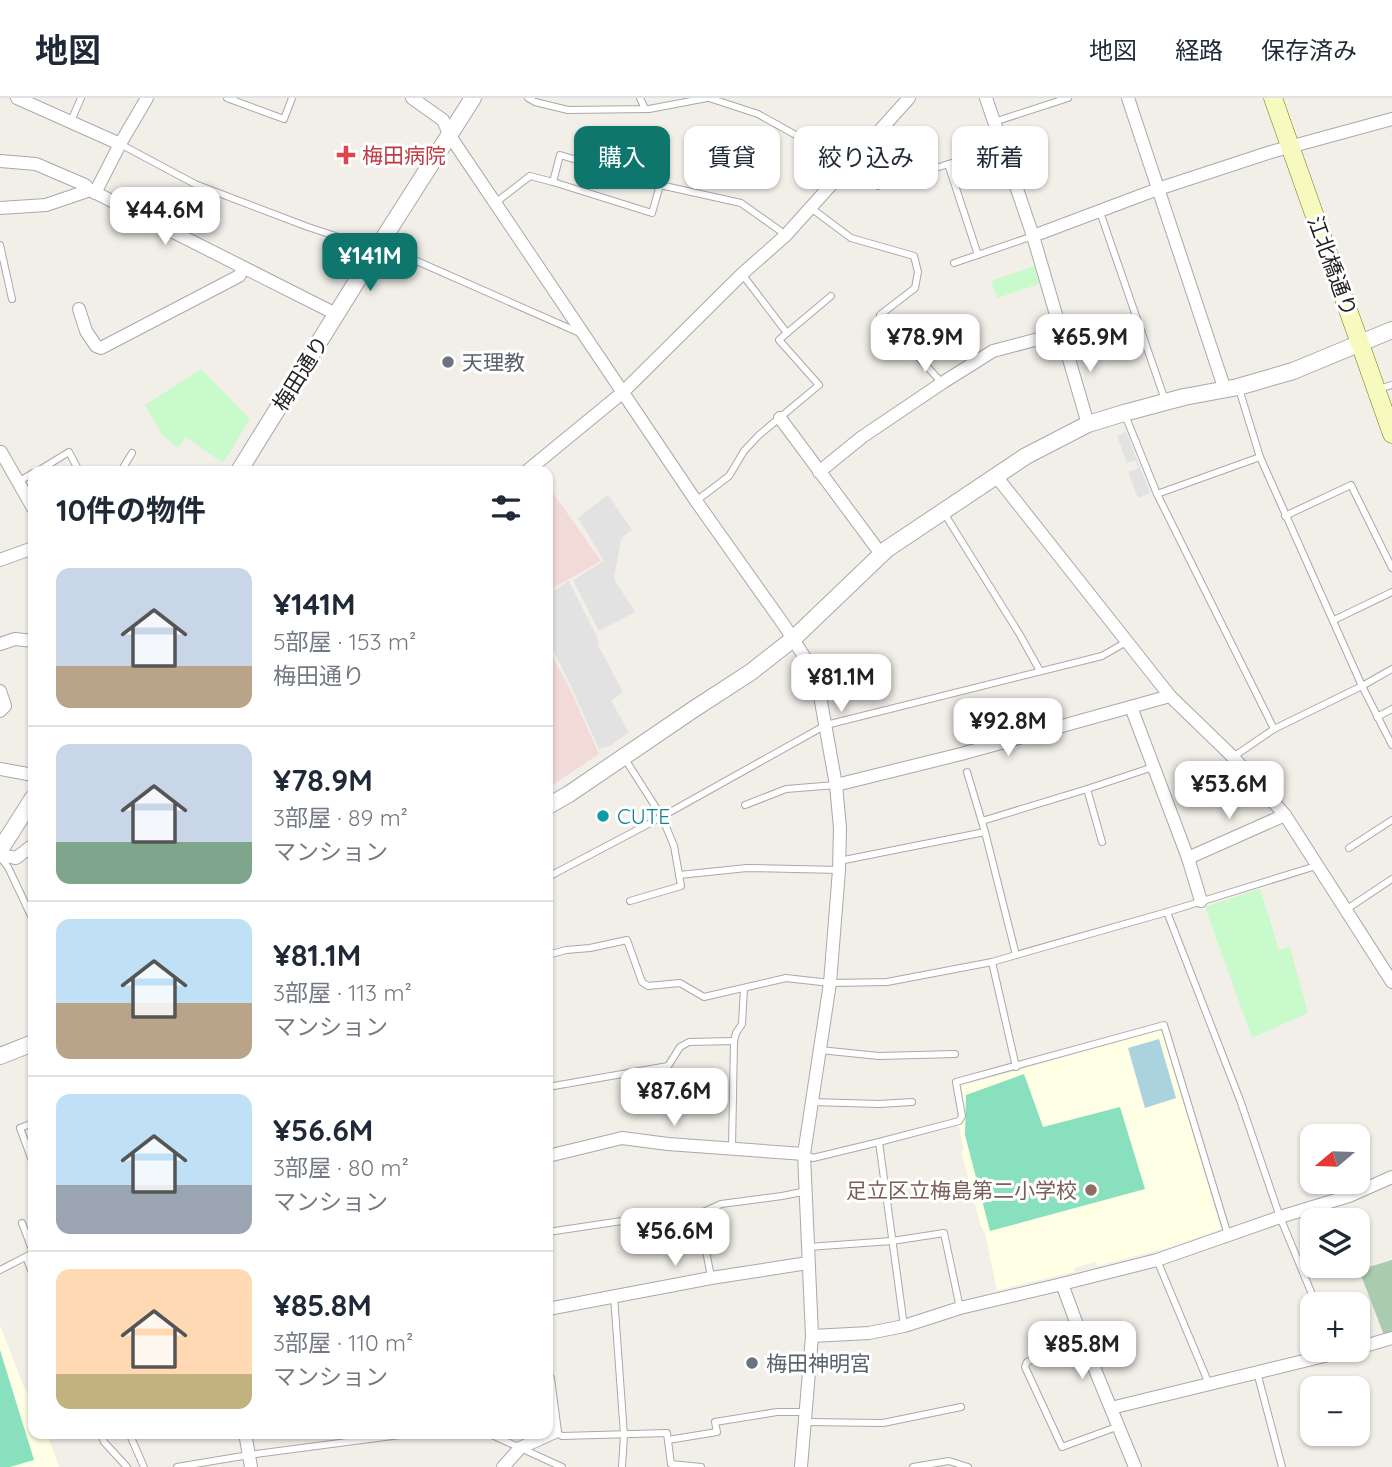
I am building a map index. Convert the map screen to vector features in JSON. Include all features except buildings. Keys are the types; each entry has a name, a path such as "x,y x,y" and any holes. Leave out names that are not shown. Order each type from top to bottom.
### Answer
{"main road":[{"name":"江北橋通り","path":"1273,98 1360,343 1384,387 1392,434"}],"street":[{"path":"0,208 46,205 92,192 147,98"},
{"path":"412,98 443,120 450,136 582,334 793,639 818,685 836,785 840,828 830,983 804,1154 812,1336 801,1467"},
{"name":"梅田通り","path":"242,466 473,98"},
{"path":"883,126 909,98"},
{"path":"986,98 996,126"},
{"path":"1128,98 1158,189 1232,388"},
{"path":"24,99 120,144"},
{"path":"1033,236 1158,189 1290,147 1392,119"},
{"path":"0,161 36,164 85,186 92,192 336,314"},
{"path":"533,466 622,393 742,274 786,235 827,189"},
{"path":"1017,189 1088,424"},
{"path":"79,309 86,331 96,346 101,348 239,276 244,268"},
{"path":"553,803 751,672 793,639 881,554 1026,456 1088,424 1124,412 1232,388 1293,371 1392,330"},
{"path":"819,471 862,437 993,351 1061,333"},
{"path":"780,418 881,554"},
{"path":"0,452 28,499"},
{"path":"996,477 1170,696 1233,757 1284,815 1392,982"},
{"path":"0,560 28,550"},
{"path":"0,645 15,639 28,641"},
{"path":"0,691 5,706 0,711"},
{"path":"836,785 1170,696"},
{"path":"1131,707 1188,858 1201,901"},
{"path":"0,769 28,774"},
{"path":"28,806 0,854 16,858 28,849"},
{"path":"1188,858 1284,815"},
{"path":"0,1056 28,1045"},
{"path":"553,1155 622,1138 804,1154"},
{"path":"812,1336 869,1333 904,1326 960,1308 1157,1260 1349,1196 1392,1177"},
{"path":"553,1308 808,1263"},
{"path":"1062,1284 1133,1467"},
{"path":"1370,1344 1392,1338"},
{"path":"1111,1408 1300,1360"},
{"path":"553,1417 555,1432"},
{"path":"246,1439 250,1461"},
{"path":"503,1467 520,1448 540,1439"}],"lane":[{"path":"71,123 81,98"},
{"path":"227,98 284,118 292,98"},
{"path":"528,98 568,110 645,109 708,98 758,114 794,133"},
{"path":"640,98 645,109"},
{"path":"994,122 1051,101 1068,98"},
{"path":"120,144 195,184 308,227 363,245 394,251 582,334"},
{"path":"553,182 560,155 574,159"},
{"path":"938,167 952,163"},
{"path":"948,164 978,255"},
{"path":"495,203 530,176 574,189"},
{"path":"670,187 741,203 786,235"},
{"path":"575,189 652,213 659,189"},
{"path":"811,208 852,238 914,256 918,272 915,288 880,314 942,383"},
{"path":"1100,211 1165,402"},
{"path":"954,263 1033,236"},
{"path":"0,245 12,299"},
{"path":"742,274 787,333"},
{"path":"696,501 729,476 744,451 759,435 820,385 779,340 831,296"},
{"path":"1232,388 1285,516 1362,686 1392,745"},
{"path":"1124,412 1157,494 1274,729"},
{"path":"45,466 69,452 76,466"},
{"path":"124,466 132,453"},
{"path":"1157,494 1260,457"},
{"path":"19,482 28,476"},
{"path":"1285,516 1351,485 1392,568"},
{"path":"943,511 1040,671"},
{"path":"1334,621 1392,592"},
{"path":"553,874 826,725 1102,656 1128,641"},
{"path":"1233,757 1274,729 1392,669"},
{"path":"1377,717 1392,709"},
{"path":"624,757 662,817 674,846 681,886 630,901"},
{"path":"982,821 1153,767"},
{"path":"967,772 1016,955"},
{"path":"745,805 786,789 836,785"},
{"path":"1087,789 1102,842"},
{"path":"1349,848 1392,820"},
{"path":"679,875 747,868 839,865 985,832"},
{"path":"0,854 28,909"},
{"path":"553,954 627,940 642,982 648,986 680,983 704,996 786,978 830,983 887,982 1016,955 1318,866"},
{"path":"1347,909 1392,879"},
{"path":"1167,912 1240,1100 1280,1217 1311,1292"},
{"path":"992,961 1016,1067"},
{"path":"732,1148 734,1041 742,1024 744,988"},
{"path":"804,1154 813,1158 959,1121 962,1115 956,1082 1164,1025 1228,1236"},
{"path":"553,1086 668,1066 680,1047 689,1042 734,1041"},
{"path":"820,1050 879,1056 956,1054"},
{"path":"812,1102 912,1102"},
{"path":"28,1125 20,1128 28,1150"},
{"path":"879,1142 904,1326"},
{"path":"553,1231 642,1218 699,1213 721,1204 807,1191"},
{"path":"699,1213 711,1278"},
{"path":"22,1223 28,1244"},
{"path":"808,1247 892,1241 944,1233 960,1308"},
{"path":"0,1270 28,1256"},
{"path":"1157,1260 1209,1384"},
{"path":"614,1296 624,1434 622,1467"},
{"path":"1082,1338 1027,1362 1025,1367 1062,1447 1119,1426"},
{"path":"1258,1371 1282,1467"},
{"path":"668,1440 717,1432 715,1422 777,1412 883,1423 961,1407"},
{"path":"555,1432 562,1436 667,1433 671,1464 701,1467"},
{"path":"103,1439 127,1467"},
{"path":"132,1439 144,1467"},
{"path":"177,1467 250,1461 372,1439"},
{"path":"501,1439 562,1467"},
{"path":"916,1467 949,1461 968,1467"}],"shaded area":[{"path":"1126,432 1150,493 1138,498 1128,472 1139,468 1135,460 1127,463 1117,436"},
{"path":"553,493 601,561 553,588"},
{"path":"608,495 632,530 621,538 614,579 635,612 599,631 573,580 604,561 578,518"},
{"path":"569,581 623,692 611,701 629,732 610,746 599,749 553,650 553,591"},
{"path":"553,657 568,685 599,754 553,785"},
{"name":"足立区立梅島第二小学校","path":"1162,1030 1221,1229 1170,1247 1097,1266 1096,1262 1074,1268 1074,1272 997,1290 985,1233 981,1227 962,1154 959,1125 965,1118 961,1086"},
{"path":"1392,1260 1392,1333 1384,1335 1370,1292 1367,1292 1362,1278 1370,1278 1370,1267"},
{"path":"0,1325 28,1393 28,1439 49,1439 59,1467 0,1467"}],"green space":[{"path":"1034,266 1039,284 997,298 991,281"},
{"path":"201,369 250,419 223,463 186,437 178,448 163,436 145,405"},
{"path":"1260,889 1279,950 1290,947 1308,1013 1252,1038 1205,907"},
{"path":"1024,1074 1043,1127 1120,1107 1145,1189 990,1231 965,1135 966,1095"},
{"path":"0,1350 34,1460 10,1467 0,1467"}],"water":[{"path":"1159,1039 1176,1098 1145,1108 1128,1048"}],"place":[{"name":"梅田病院","path":"346,155"},
{"name":"天理教","path":"448,362"},
{"name":"CUTE","path":"603,816"},
{"name":"足立区立梅島第二小学校","path":"1091,1190"},
{"name":"梅田神明宮","path":"752,1363"}]}
